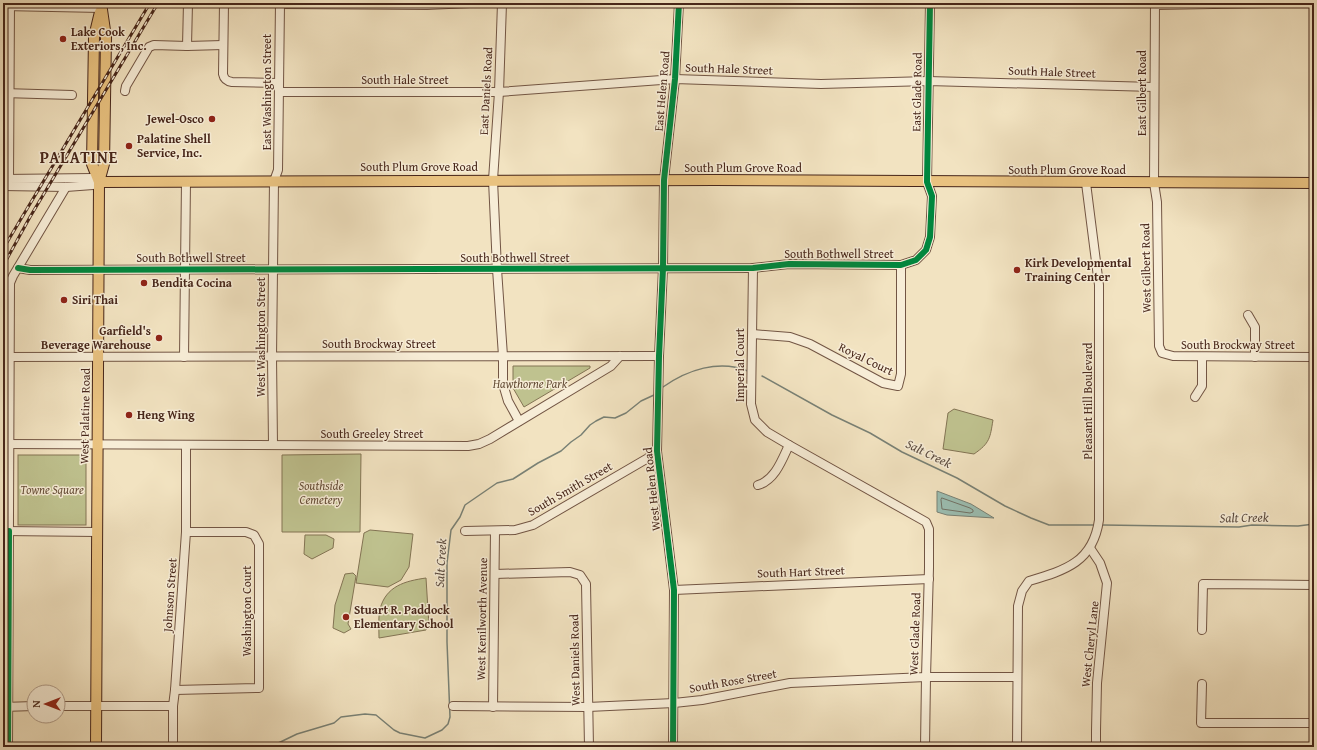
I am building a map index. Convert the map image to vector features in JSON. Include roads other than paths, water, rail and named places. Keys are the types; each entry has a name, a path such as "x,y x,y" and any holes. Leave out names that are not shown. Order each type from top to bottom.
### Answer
{"main road":[{"name":"West Palatine Road","path":"96,747 99,182 104,164 106,37 101,6"},
{"name":"South Plum Grove Road","path":"99,182 664,180 1314,183"}],"street":[{"path":"187,46 188,3"},
{"path":"224,3 223,74 227,81 279,83"},
{"path":"280,4 427,5 470,3"},
{"name":"East Daniels Road","path":"493,180 499,92 502,3"},
{"name":"East Helen Road","path":"664,180 675,79 679,3"},
{"name":"East Glade Road","path":"928,182 930,3"},
{"path":"1155,4 1272,3"},
{"name":"East Washington Street","path":"274,181 278,170 280,4"},
{"name":"East Gilbert Road","path":"1154,183 1155,4"},
{"path":"3,186 93,185 99,182 93,178 6,179 6,93 8,5 101,6"},
{"path":"125,91 126,86 149,47 154,45 223,45"},
{"name":"South Hale Street","path":"278,92 499,92 675,79 821,84 928,81 1154,87"},
{"path":"6,93 72,94"},
{"path":"493,180 504,384 505,393 519,421"},
{"name":"West Helen Road","path":"664,180 663,268 657,451 674,590 673,747"},
{"path":"184,357 186,181"},
{"name":"West Washington Street","path":"273,445 272,357 274,181"},
{"name":"South Bothwell Street","path":"18,268 30,270 273,270 753,268 789,264 901,265 916,260 926,250 930,236 932,196 928,182"},
{"name":"Pleasant Hill Boulevard","path":"1017,747 1018,606 1026,578 1044,577 1073,565 1090,548 1097,533 1099,520 1100,319 1098,271 1086,183"},
{"name":"West Gilbert Road","path":"1154,183 1157,202 1159,346 1162,353"},
{"path":"8,747 6,707 6,357 10,282 66,186"},
{"name":"Royal Court","path":"753,334 790,337 810,344 883,382 898,386 901,374 901,265"},
{"name":"Imperial Court","path":"753,268 751,404 755,420 767,432 926,522"},
{"path":"1248,314 1255,327 1255,357"},
{"name":"South Brockway Street","path":"1162,353 1173,356 1314,357"},
{"name":"South Greeley Street","path":"6,444 468,446 479,444 519,421 611,366 620,356"},
{"name":"South Brockway Street","path":"6,357 659,356"},
{"path":"1195,398 1202,386 1202,356"},
{"name":"Johnson Street","path":"173,747 173,706 186,532 186,445"},
{"path":"758,485 766,483 776,470 789,445"},
{"name":"South Smith Street","path":"465,530 516,530 533,525 648,458 657,451"},
{"name":"West Glade Road","path":"925,747 929,579 929,529 926,522"},
{"name":"West Kenilworth Avenue","path":"493,707 495,531"},
{"path":"6,532 97,532"},
{"name":"Washington Court","path":"175,690 259,688 259,544 254,535 246,532 186,532"},
{"name":"West Cheryl Lane","path":"1090,548 1100,563 1107,583 1097,683 1096,747"},
{"name":"West Daniels Road","path":"495,574 570,572 580,575 586,584 589,747"},
{"name":"South Hart Street","path":"674,590 929,579"},
{"path":"1202,630 1203,584 1314,584"},
{"name":"South Rose Street","path":"453,706 588,707 702,700 790,683 926,677 1017,678"},
{"path":"1202,684 1201,723 1314,723"},
{"path":"6,707 26,706"},
{"path":"66,706 173,706"}],"water":[{"path":"937,491 971,504 994,518 947,515 937,512"}],"waterway":[{"name":"Salt Creek","path":"663,387 682,376 704,368 726,366 748,371"},
{"name":"Salt Creek","path":"762,376 832,415 870,433 902,452 957,478 1005,506 1031,518 1049,525 1093,525"},
{"name":"Salt Creek","path":"270,747 297,734 334,723 341,717 365,714 376,715 400,733 425,738 442,730 448,724 450,717 447,642 447,563 451,530 460,517 465,505 497,483 513,479 538,463 561,451 596,421 604,417 615,418 626,413 641,401 654,395"},
{"name":"Salt Creek","path":"1103,525 1239,527 1252,525 1298,526 1314,524"}],"railway":[{"path":"3,249 150,3"},
{"path":"3,266 30,217 158,3"}],"place":[{"name":"Lake Cook Exteriors, Inc.","path":"63,39"},
{"name":"Jewel-Osco","path":"212,119"},
{"name":"Palatine Shell Service, Inc.","path":"129,146"},
{"name":"Kirk Developmental Training Center","path":"1017,270"},
{"name":"Bendita Cocina","path":"144,283"},
{"name":"Siri Thai","path":"64,300"},
{"name":"Garfield's Beverage Warehouse","path":"159,338"},
{"name":"Heng Wing","path":"129,415"},
{"name":"Stuart R. Paddock Elementary School","path":"346,617"}],"district":[{"name":"PALATINE","path":"79,157"}],"park label":[{"name":"Hawthorne Park","path":"530,384"},
{"name":"Towne Square","path":"52,490"},
{"name":"Southside Cemetery","path":"321,493"}]}
